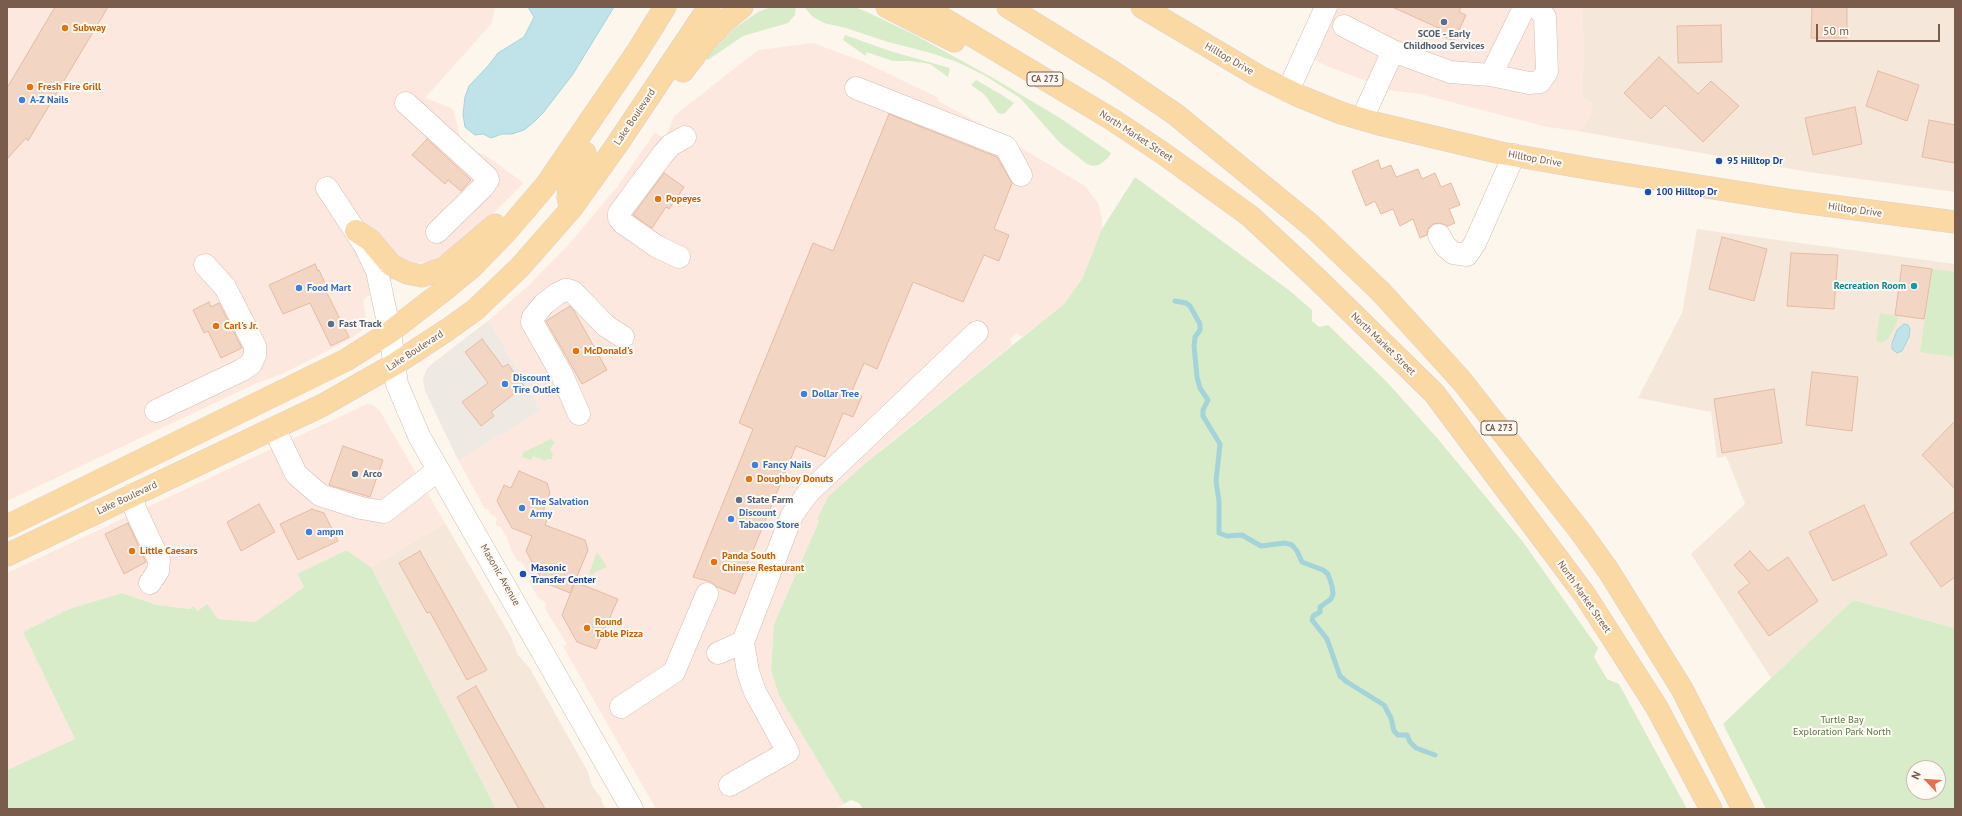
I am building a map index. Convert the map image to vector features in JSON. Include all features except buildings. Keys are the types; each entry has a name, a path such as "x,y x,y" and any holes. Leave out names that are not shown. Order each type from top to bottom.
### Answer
{"main road":[{"path":"7,526 280,394 346,360 390,332 472,267 531,203 546,185 638,52 665,7"},
{"name":"Lake Boulevard","path":"12,553 347,392 395,364 447,330 474,310 520,267 571,210 616,146 709,7"},
{"path":"616,146 649,118 706,40 727,19 742,7"},
{"path":"887,7 941,34 997,65 1120,141 1164,154"},
{"name":"North Market Street","path":"924,7 1113,120 1164,154 1250,216 1434,393 1585,595 1656,706 1712,809"},
{"name":"CA 273","path":"1008,7 1113,72 1175,114 1312,226 1381,292 1461,380 1572,520 1604,565 1682,689 1743,809"},
{"name":"Hilltop Drive","path":"1142,7 1255,74 1288,91 1341,113 1413,133 1514,155 1794,202 1955,222"},
{"path":"571,210 568,198 570,176 630,83 638,52"},
{"path":"356,231 370,240 391,265 407,273 422,276 444,268 509,211 531,203"},
{"path":"205,460 205,447 261,415 280,394"},
{"path":"126,498 167,462 171,446"},
{"path":"12,553 25,534 33,528 81,502 94,483"}],"street":[{"path":"1288,91 1326,7"},
{"path":"1491,75 1522,12 1527,7"},
{"path":"1344,26 1394,51 1450,72 1491,75 1529,83 1540,82 1547,72 1545,17 1537,7"},
{"path":"1362,119 1394,51"},
{"path":"856,88 1006,148 1022,175"},
{"path":"406,103 486,175 488,180 483,188 437,232"},
{"path":"679,256 656,246 623,224 619,218 619,213 663,154 671,145 684,137"},
{"path":"1439,235 1445,246 1453,253 1467,255 1475,243 1514,155"},
{"name":"Masonic Avenue","path":"327,188 356,231 369,254 379,277 390,332 398,384 409,413 438,470 632,809"},
{"path":"156,411 242,370 251,364 256,351 256,346 224,287 205,265"},
{"path":"579,414 562,375 532,322 533,316 544,304 557,294 568,290 573,292 606,326 623,337"},
{"path":"730,785 788,752 755,692 748,672 742,642 792,515 808,493 977,332"},
{"path":"274,428 296,474 320,495 361,508 384,512 438,470"},
{"path":"126,498 135,509 159,560 158,572 150,583"},
{"path":"621,707 674,672 706,594"},
{"path":"718,653 742,642"}],"shaded area":[{"path":"7,7 495,7 492,23 425,98 451,108 454,112 460,137 464,142 473,151 485,155 524,183 463,243 428,263 418,262 363,300 366,320 365,327 347,341 282,374 257,383 7,501"},
{"path":"1338,7 1582,7 1584,53 1581,97 1593,103 1591,115 1578,131 1547,127 1420,94 1394,91 1329,67 1315,60"},
{"path":"1582,7 1955,7 1955,192 1808,172 1578,131 1591,115 1581,97 1584,53"},
{"path":"813,43 862,61 939,98 938,101 988,128 1085,186 1098,203 1102,218 1102,229 1082,279 1064,304 1022,337 1017,333 1010,339 1012,345 882,449 817,521 819,521 774,624 771,671 780,698 844,804 836,809 656,809 563,646 567,644 545,609 545,602 538,598 529,581 532,579 521,561 518,562 511,550 507,538 500,526 498,527 495,522 497,520 494,515 492,516 488,509 485,509 458,460 541,411 489,320 527,287 570,243 617,187 655,132 665,139 674,116 758,50"},
{"path":"1697,229 1955,264 1955,628 1853,600 1771,678 1691,554 1745,504 1726,456 1717,458 1711,412 1638,398 1682,313"},
{"path":"489,320 541,411 458,460 425,391 423,378 428,367"},
{"path":"367,404 373,405 380,411 445,523 371,567 346,550 297,574 304,587 255,622 217,619 213,612 157,605 122,593 69,609 23,632 75,739 7,770 7,573"},
{"path":"445,523 511,637 518,655 529,667 588,772 592,786 602,799 601,800 606,809 496,809 371,567"}],"green space":[{"path":"771,7 796,7 795,15 788,23 743,36 708,60 706,58 736,27 758,12"},
{"path":"804,7 855,7 867,12 913,34 993,78 1060,118 1111,153 1108,158 1099,165 1093,166 1087,164 1060,143 1020,98 984,75 957,62 931,53 824,23 813,17"},
{"path":"845,35 890,51 950,68 948,77 930,64 910,61 893,61 866,52 866,56 843,40"},
{"path":"976,80 1014,103 1005,113 998,113 984,94 971,85"},
{"path":"1135,177 1290,291 1312,310 1312,321 1319,327 1328,325 1387,382 1438,439 1523,542 1598,648 1594,657 1607,679 1619,684 1687,809 863,809 859,803 851,800 844,804 780,698 771,671 774,624 819,521 817,520 828,497 867,462 1064,304 1082,279 1102,229"},
{"path":"1932,269 1955,272 1955,357 1920,352"},
{"path":"1880,313 1898,316 1896,325 1888,339 1882,343 1876,341"},
{"path":"551,439 555,442 550,449 553,455 552,459 547,459 546,461 533,456 531,460 522,457 524,452"},
{"path":"346,550 371,567 496,809 7,809 7,770 75,739 23,632 69,609 122,593 157,605 190,609 193,606 198,611 207,604 218,619 255,622 304,587 297,574"},
{"path":"597,552 607,567 594,573 593,575 589,573"},
{"name":"Turtle Bay Exploration Park North","path":"1853,600 1955,628 1955,809 1766,809 1723,724"}],"water":[{"path":"528,7 614,7 573,74 543,113 534,122 524,130 512,134 502,134 491,138 483,134 475,135 465,127 463,114 465,97 469,86 498,53 524,37 534,17"},
{"path":"1904,324 1908,325 1910,329 1909,337 1902,351 1897,353 1892,349 1892,343 1897,330"}],"waterway":[{"path":"1175,301 1186,303 1190,306 1200,324 1200,330 1195,337 1194,346 1197,377 1200,388 1208,400 1203,410 1203,416 1220,444 1216,481 1219,501 1219,533 1227,536 1242,535 1261,546 1285,543 1292,545 1297,551 1302,562 1323,570 1328,574 1333,594 1331,599 1320,607 1320,612 1313,616 1312,620 1327,639 1340,676 1384,705 1391,718 1394,731 1398,735 1407,735 1410,742 1416,748 1435,755"}],"place":[{"name":"SCOE - Early Childhood Services","path":"1444,22"},
{"name":"Subway","path":"65,28"},
{"name":"Fresh Fire Grill","path":"30,87"},
{"name":"A-Z Nails","path":"22,100"},
{"name":"95 Hilltop Dr","path":"1719,161"},
{"name":"100 Hilltop Dr","path":"1648,192"},
{"name":"Popeyes","path":"658,199"},
{"name":"Recreation Room","path":"1914,286"},
{"name":"Food Mart","path":"299,288"},
{"name":"Fast Track","path":"331,324"},
{"name":"Carl's Jr.","path":"216,326"},
{"name":"McDonald's","path":"576,351"},
{"name":"Discount Tire Outlet","path":"505,384"},
{"name":"Dollar Tree","path":"804,394"},
{"name":"Fancy Nails","path":"755,465"},
{"name":"Arco","path":"355,474"},
{"name":"Doughboy Donuts","path":"749,479"},
{"name":"State Farm","path":"739,500"},
{"name":"The Salvation Army","path":"522,508"},
{"name":"Discount Tabacoo Store","path":"731,519"},
{"name":"ampm","path":"309,532"},
{"name":"Little Caesars","path":"132,551"},
{"name":"Panda South Chinese Restaurant","path":"714,562"},
{"name":"Masonic Transfer Center","path":"523,574"},
{"name":"Round Table Pizza","path":"587,628"}]}
